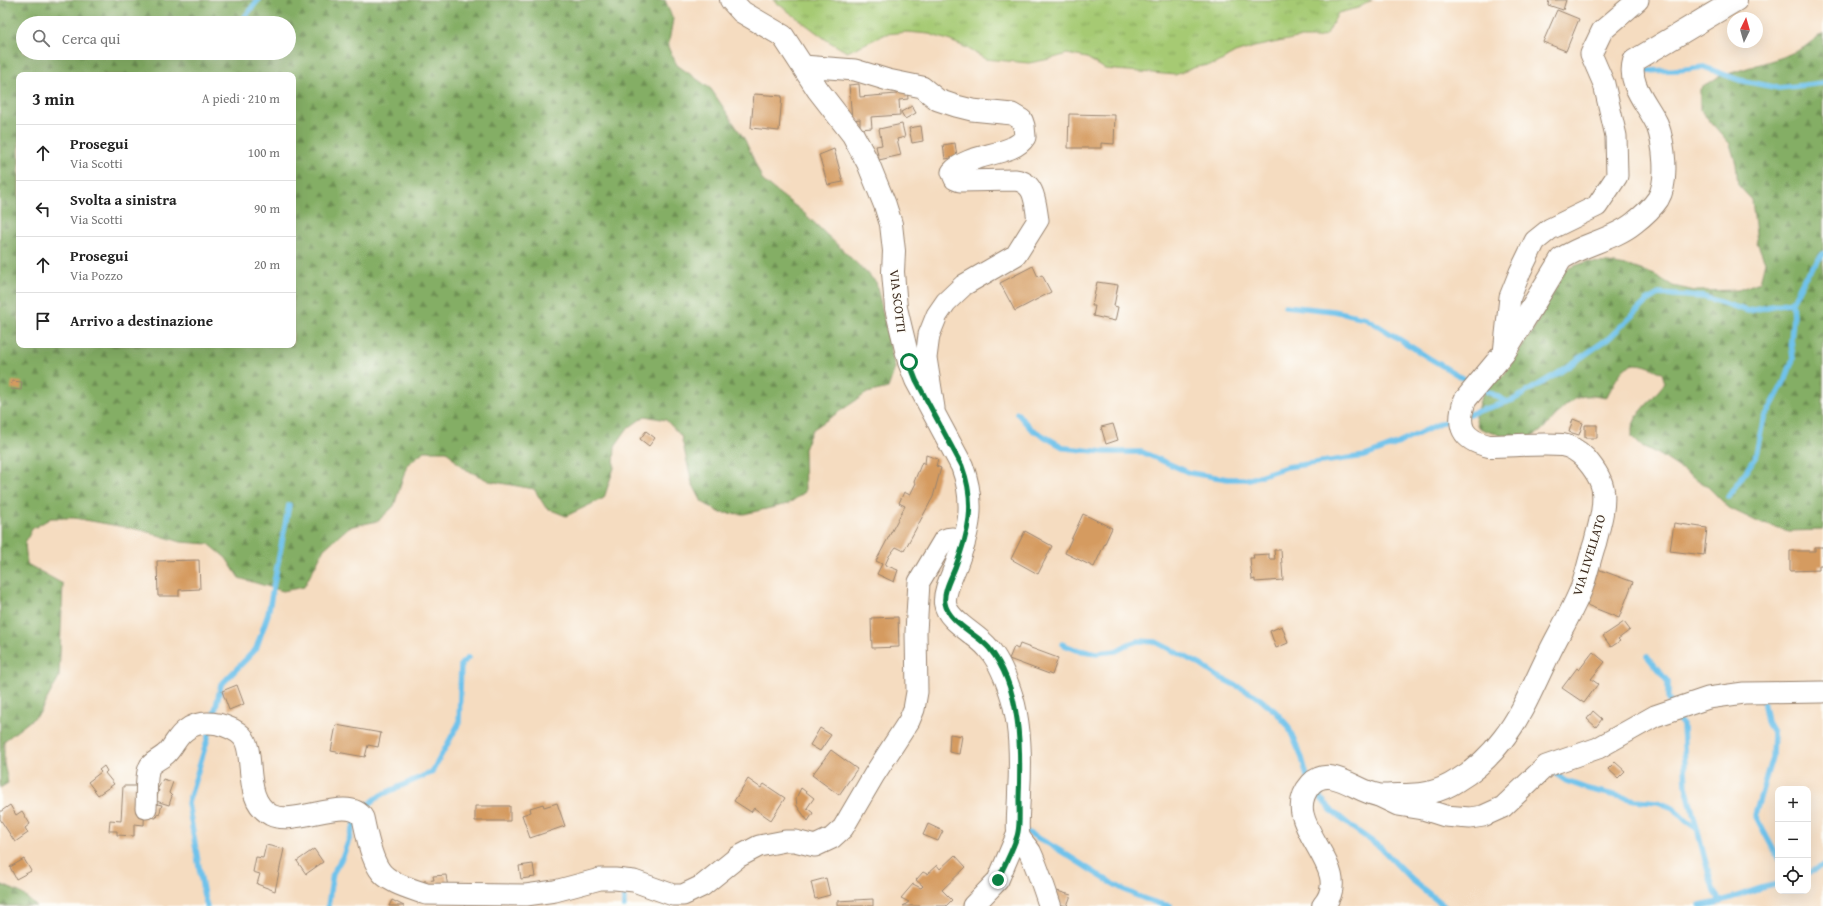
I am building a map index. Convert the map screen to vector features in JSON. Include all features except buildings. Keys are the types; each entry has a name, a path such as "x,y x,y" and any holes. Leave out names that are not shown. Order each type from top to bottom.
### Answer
{"main road":[{"name":"VIA SCOTTI","path":"731,0 742,12 783,36 818,90 853,135 879,186 894,239 893,272 896,308 904,346 916,380 962,466 968,481 970,513 964,545 948,585 945,603 952,617 973,633 988,648 1001,667 1011,692 1017,716 1020,772 1018,833"},
{"name":"VIA LIVELLATO","path":"1323,906 1328,900 1330,891 1330,872 1327,862 1303,821 1302,806 1304,795 1310,785 1318,778 1326,776 1335,778 1377,795 1424,794 1448,786 1474,769 1503,740 1528,700 1582,587 1600,525 1603,504 1603,489 1598,475 1585,458 1574,450 1563,445 1489,446 1478,444 1464,432 1461,426 1460,417 1465,400 1504,353 1561,258 1574,250 1611,236 1633,224 1658,199 1662,189 1664,164 1661,141 1657,125 1634,82 1632,74 1634,61 1639,56 1736,0"},
{"path":"1018,833 1030,852 1050,906"}],"street":[{"path":"1504,353 1510,297 1520,272 1535,242 1550,229 1596,206 1617,176 1616,136 1604,84 1591,54 1602,31 1638,0"},
{"path":"803,66 855,70 888,80 922,87 938,100 956,106 972,110 1012,114 1022,120 1025,137 1018,145 962,164 952,172 955,179 966,182 1015,180 1024,182 1033,192 1038,220 1016,255 964,285 946,302 938,315 929,335 926,358 936,418"},
{"path":"146,808 148,775 150,767 170,751 177,739 188,728 201,724 215,724 231,728 242,737 246,745 250,774 255,793 261,808 282,819 341,809 356,811 363,818 374,859 379,870 390,879 414,890 426,894 526,895 555,891 600,879 615,879 634,882 673,895 690,893 709,882 738,857 759,846 785,841 795,841 816,846 832,838 843,828 874,775 909,721 914,709 917,692 916,632 919,582 944,540 952,538 960,540 964,545"},
{"path":"1377,795 1398,806 1423,809 1445,816 1470,818 1482,816 1503,807 1546,766 1598,748 1655,716 1708,698 1744,693 1823,692"},
{"path":"973,906 998,880 1018,833"}],"green space":[{"path":"0,0 665,0 673,19 668,47 677,65 711,89 745,140 763,181 803,212 876,282 895,368 888,388 867,393 812,430 804,449 805,492 788,504 744,514 721,513 702,502 692,483 681,436 666,420 645,416 627,429 615,446 614,468 604,498 566,516 546,508 534,489 489,481 461,467 447,451 424,451 407,465 394,506 378,521 349,527 324,549 304,587 283,591 239,578 226,558 209,544 181,542 141,530 74,518 51,518 32,529 25,543 27,564 63,584 59,677 39,714 4,741 4,763 8,783 0,788"},
{"path":"773,0 1372,0 1358,8 1338,13 1327,34 1318,38 1297,38 1254,47 1235,53 1216,64 1196,67 1175,75 1105,69 1087,58 1067,54 1029,63 985,59 967,48 948,40 929,34 907,32 886,34 847,52 828,41"},
{"path":"1823,33 1823,530 1789,531 1760,523 1729,508 1707,486 1660,455 1640,445 1632,437 1632,427 1637,416 1665,383 1662,373 1640,364 1633,364 1626,367 1621,372 1606,398 1584,396 1576,399 1562,409 1543,429 1531,437 1497,434 1478,427 1475,416 1481,397 1487,388 1504,375 1532,332 1566,269 1586,262 1609,263 1632,267 1655,275 1673,286 1695,291 1738,290 1760,282 1765,262 1757,242 1752,200 1738,185 1736,164 1730,144 1700,110 1700,89 1718,77 1783,57 1803,48"},
{"path":"0,884 21,893 36,906 0,906"}],"waterway":[{"path":"245,16 258,0"},
{"path":"1643,71 1679,70 1704,67 1739,80 1779,88 1823,83"},
{"path":"1466,415 1513,400 1560,372 1609,338 1647,301 1659,294 1704,297 1748,311 1792,302 1805,277 1823,254"},
{"path":"1728,497 1755,458 1763,422 1786,378 1793,359 1791,340 1793,319 1792,302"},
{"path":"1285,306 1334,311 1366,318 1473,384"},
{"path":"1481,388 1507,402"},
{"path":"1017,413 1031,429 1065,448 1104,452 1142,452 1190,473 1228,479 1250,479 1286,467 1365,456 1397,444 1441,423 1457,418"},
{"path":"213,719 221,685 256,649 268,614 289,505"},
{"path":"1062,644 1077,650 1097,653 1116,651 1138,641 1156,642 1201,665 1217,676 1255,695 1276,712 1288,726 1302,758 1308,780"},
{"path":"1647,656 1668,682 1668,697 1673,706"},
{"path":"361,810 381,795 432,772 459,723 461,664 468,658"},
{"path":"1763,700 1767,722 1773,732 1772,757 1755,815 1775,852"},
{"path":"1676,714 1677,718 1683,725 1686,786 1714,892 1721,902"},
{"path":"207,906 188,803 211,728"},
{"path":"1553,772 1566,781 1588,789 1635,800 1658,802 1673,808 1686,821 1696,828"},
{"path":"1313,789 1331,810 1380,847 1411,879 1444,906"},
{"path":"328,906 333,873 343,856 356,820"},
{"path":"1024,831 1042,840 1113,884 1150,901 1170,906"},
{"path":"1811,872 1823,866"},
{"path":"1700,906 1719,902 1775,885"},
{"path":"624,898 624,906"}],"route":[{"path":"909,362 916,380 962,466 968,481 970,497 968,529 964,545 948,585 945,603 952,617 973,633 988,648 1001,667 1011,692 1017,716 1020,772 1018,833 998,880"}]}
